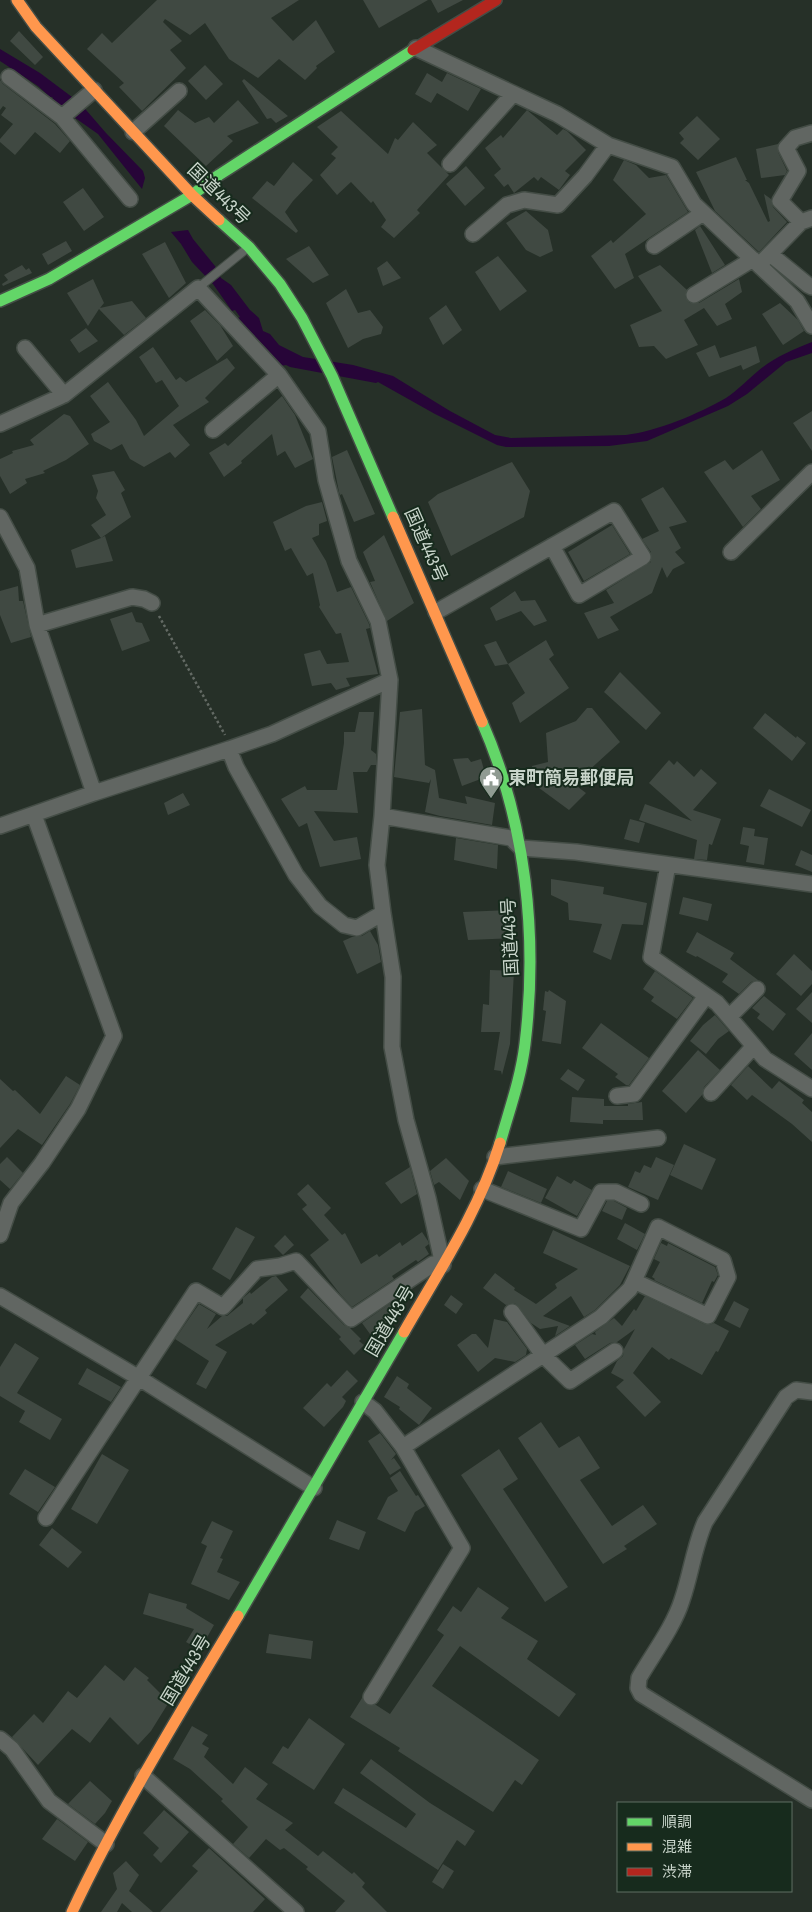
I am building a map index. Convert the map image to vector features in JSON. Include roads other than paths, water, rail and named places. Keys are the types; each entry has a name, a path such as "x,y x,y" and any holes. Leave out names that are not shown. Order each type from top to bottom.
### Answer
{"main road":[{"name":"国道443号","path":"17,0 36,27 192,195 250,247 280,284 302,318 328,368 493,746 510,800 520,848 529,923 530,981 525,1046 511,1106 495,1157 469,1219 314,1488 144,1776 106,1844 72,1912"},
{"path":"0,301 49,279 192,195 219,175 416,48 496,0"}],"street":[{"path":"416,48 557,114 608,145 672,167 694,204 796,301 811,322"},
{"path":"9,77 62,117 130,199"},
{"path":"62,117 94,90"},
{"path":"133,132 179,91"},
{"path":"450,164 513,94"},
{"path":"694,296 770,254 807,220 780,201 798,171 786,148 795,138 812,133"},
{"path":"473,234 507,205 524,200 558,205 585,176 608,145"},
{"path":"654,246 703,213"},
{"path":"770,254 812,287"},
{"path":"0,424 64,395 198,288 279,375 318,431 326,480 349,562 378,621 390,680 382,816 377,866 393,977 392,1047 406,1120 428,1198 443,1265 433,1264 351,1319 296,1261 280,1266 258,1269 223,1307 196,1291 46,1518"},
{"path":"25,348 64,395"},
{"path":"212,430 279,375"},
{"path":"731,552 812,472"},
{"path":"436,612 552,546 614,511 643,557 579,595 552,546"},
{"path":"0,517 27,568 37,625 94,793"},
{"path":"37,625 132,597 144,599 152,603"},
{"path":"0,826 272,734 390,680"},
{"path":"229,749 236,767 296,875 320,906 344,925 358,928 383,913"},
{"path":"0,1235 11,1203 42,1163 78,1109 114,1036 34,815"},
{"path":"382,816 511,838 520,848 576,852 812,884"},
{"path":"668,865 650,957 717,1003 765,1059 809,1084"},
{"path":"729,1017 757,989"},
{"path":"617,1096 634,1094 706,996"},
{"path":"711,1093 754,1046"},
{"path":"495,1157 658,1138"},
{"path":"482,1190 581,1229 601,1192 616,1192 641,1204"},
{"path":"403,1447 600,1317 630,1289 658,1227 723,1260 728,1277 708,1316 634,1281"},
{"path":"0,1296 139,1378 314,1488"},
{"path":"512,1312 543,1355 570,1380 615,1351"},
{"path":"812,1392 796,1390 786,1397 704,1522 697,1540 682,1601 673,1620 638,1678 638,1688 641,1694 812,1800"},
{"path":"363,1402 375,1411 403,1447 462,1548 371,1697"},
{"path":"0,1739 12,1749 49,1802 106,1844"},
{"path":"144,1776 296,1912"}],"lane":[{"path":"198,288 250,247"}],"place":[{"name":"東町簡易郵便局","path":"491,799"}]}
